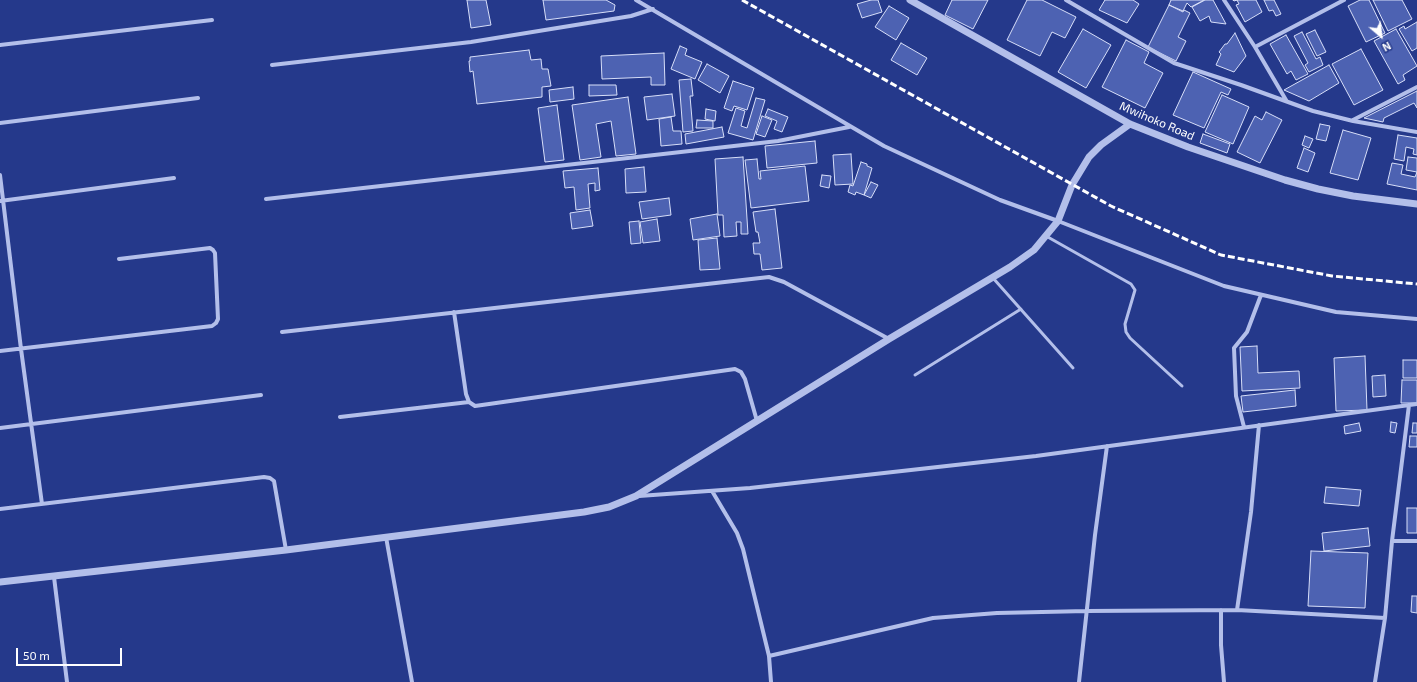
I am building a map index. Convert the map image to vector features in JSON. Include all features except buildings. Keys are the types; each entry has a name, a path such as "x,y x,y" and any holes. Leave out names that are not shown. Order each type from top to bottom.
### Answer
{"street":[{"path":"636,0 849,127 884,146 1000,200 1224,286 1336,312 1417,319"},
{"name":"Mwihoko Road","path":"910,0 1130,124 1188,147 1318,190 1417,204"},
{"path":"1066,0 1174,63 1313,111 1353,121 1417,132"},
{"path":"1224,0 1255,47 1286,101"},
{"path":"1255,47 1344,0"},
{"path":"272,65 471,42 631,16 653,10"},
{"path":"0,46 212,20"},
{"path":"1353,121 1417,86"},
{"path":"0,123 198,98"},
{"path":"0,582 286,550 584,512 610,507 636,496 889,339 993,278 1034,250 1058,221 1072,185 1089,157 1101,145 1130,124"},
{"path":"266,199 778,141 849,127"},
{"path":"0,175 2,201 42,504"},
{"path":"2,201 174,178"},
{"path":"0,351 212,326 216,323 218,319 215,253 210,248 119,259"},
{"path":"282,332 769,277 784,282 889,339"},
{"path":"1244,427 1236,396 1234,348 1247,332 1261,295"},
{"path":"454,312 466,394 469,402 474,406 735,369 741,372 745,379 757,421"},
{"path":"0,428 261,395"},
{"path":"340,417 469,402"},
{"path":"636,496 750,488 948,466 1417,404"},
{"path":"1376,682 1385,618 1392,541 1410,405"},
{"path":"1237,610 1251,512 1259,425"},
{"path":"1079,682 1095,536 1107,446"},
{"path":"0,509 264,477 270,478 274,481 286,550"},
{"path":"712,491 736,533 743,549 769,656 771,682"},
{"path":"386,537 412,682"},
{"path":"1392,541 1417,541"},
{"path":"54,577 67,682"},
{"path":"1221,610 1221,645 1224,682"},
{"path":"769,656 933,618 997,613 1237,610 1385,618"}],"lane":[{"path":"1046,236 1131,284 1135,290 1125,324 1126,332 1130,338 1182,386"},
{"path":"993,278 1073,368"},
{"path":"915,375 1021,309"}],"railway":[{"path":"742,0 1111,206 1221,255 1332,276 1417,284"}]}
